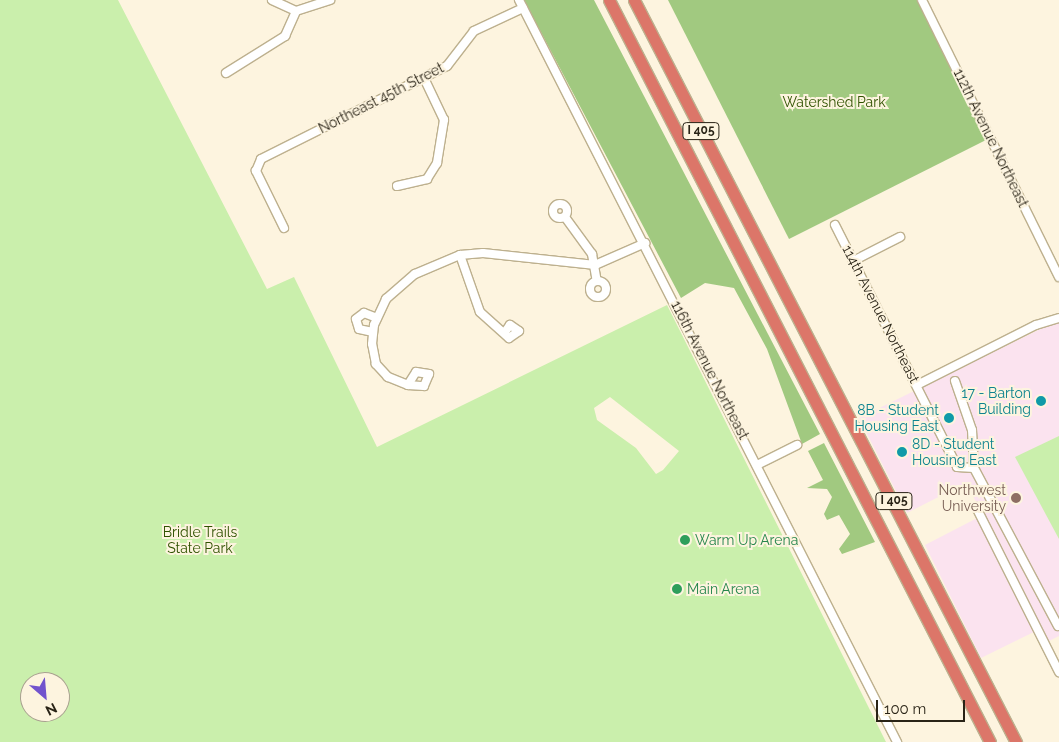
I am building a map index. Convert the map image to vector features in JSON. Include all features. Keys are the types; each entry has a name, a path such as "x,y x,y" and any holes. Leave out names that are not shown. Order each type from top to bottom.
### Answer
{"highway":[{"name":"I 405","path":"609,0 990,742"},
{"name":"I 405","path":"634,0 1016,742"}],"street":[{"path":"272,0 296,11 330,0"},
{"name":"112th Avenue Northeast","path":"922,0 1059,277"},
{"name":"Northeast 45th Street","path":"284,228 257,165 266,156 424,78 450,63 474,31 521,4"},
{"name":"116th Avenue Northeast","path":"521,4 645,243 897,742"},
{"path":"226,73 284,36 296,11"},
{"path":"396,186 427,179 437,163 443,116 424,78"},
{"path":"564,217 583,239 595,265 597,281"},
{"name":"114th Avenue Northeast","path":"835,226 957,467 974,468"},
{"path":"853,261 900,238"},
{"path":"408,385 388,377 376,364 374,325 399,284 460,255 483,253 595,265 645,243"},
{"path":"460,255 474,301 491,324 505,332"},
{"path":"364,313 374,325 359,329 356,319 364,313"},
{"path":"917,385 1036,325 1059,318"},
{"path":"955,381 972,430 974,468 1058,626"},
{"path":"757,465 797,445"},
{"path":"976,507 1059,672"}],"shaded area":[{"name":"Northwest University","path":"1059,320 1059,636 1047,642 1040,629 981,658 925,545 983,515 966,483 907,513 859,418"}],"green space":[{"name":"Bridle Trails State Park","path":"0,0 118,0 267,289 294,277 377,447 667,305 886,742 0,742","holes":["610,397 679,451 663,470 656,474 636,448 597,420 594,408"]},
{"path":"524,0 594,0 820,434 802,444 767,349 734,288 705,283 681,298"},
{"name":"Watershed Park","path":"668,0 917,0 986,140 789,239"},
{"path":"1059,436 1059,539 1015,457"},
{"path":"824,443 875,542 842,554 839,549 850,534 839,515 827,520 824,514 832,497 827,489 807,488 823,480 808,451"}],"place":[{"name":"17 - Barton Building","path":"1041,401"},
{"name":"8B - Student Housing East","path":"949,418"},
{"name":"8D - Student Housing East","path":"902,452"},
{"name":"Northwest University","path":"1016,498"},
{"name":"Warm Up Arena","path":"685,540"},
{"name":"Main Arena","path":"677,589"}]}
